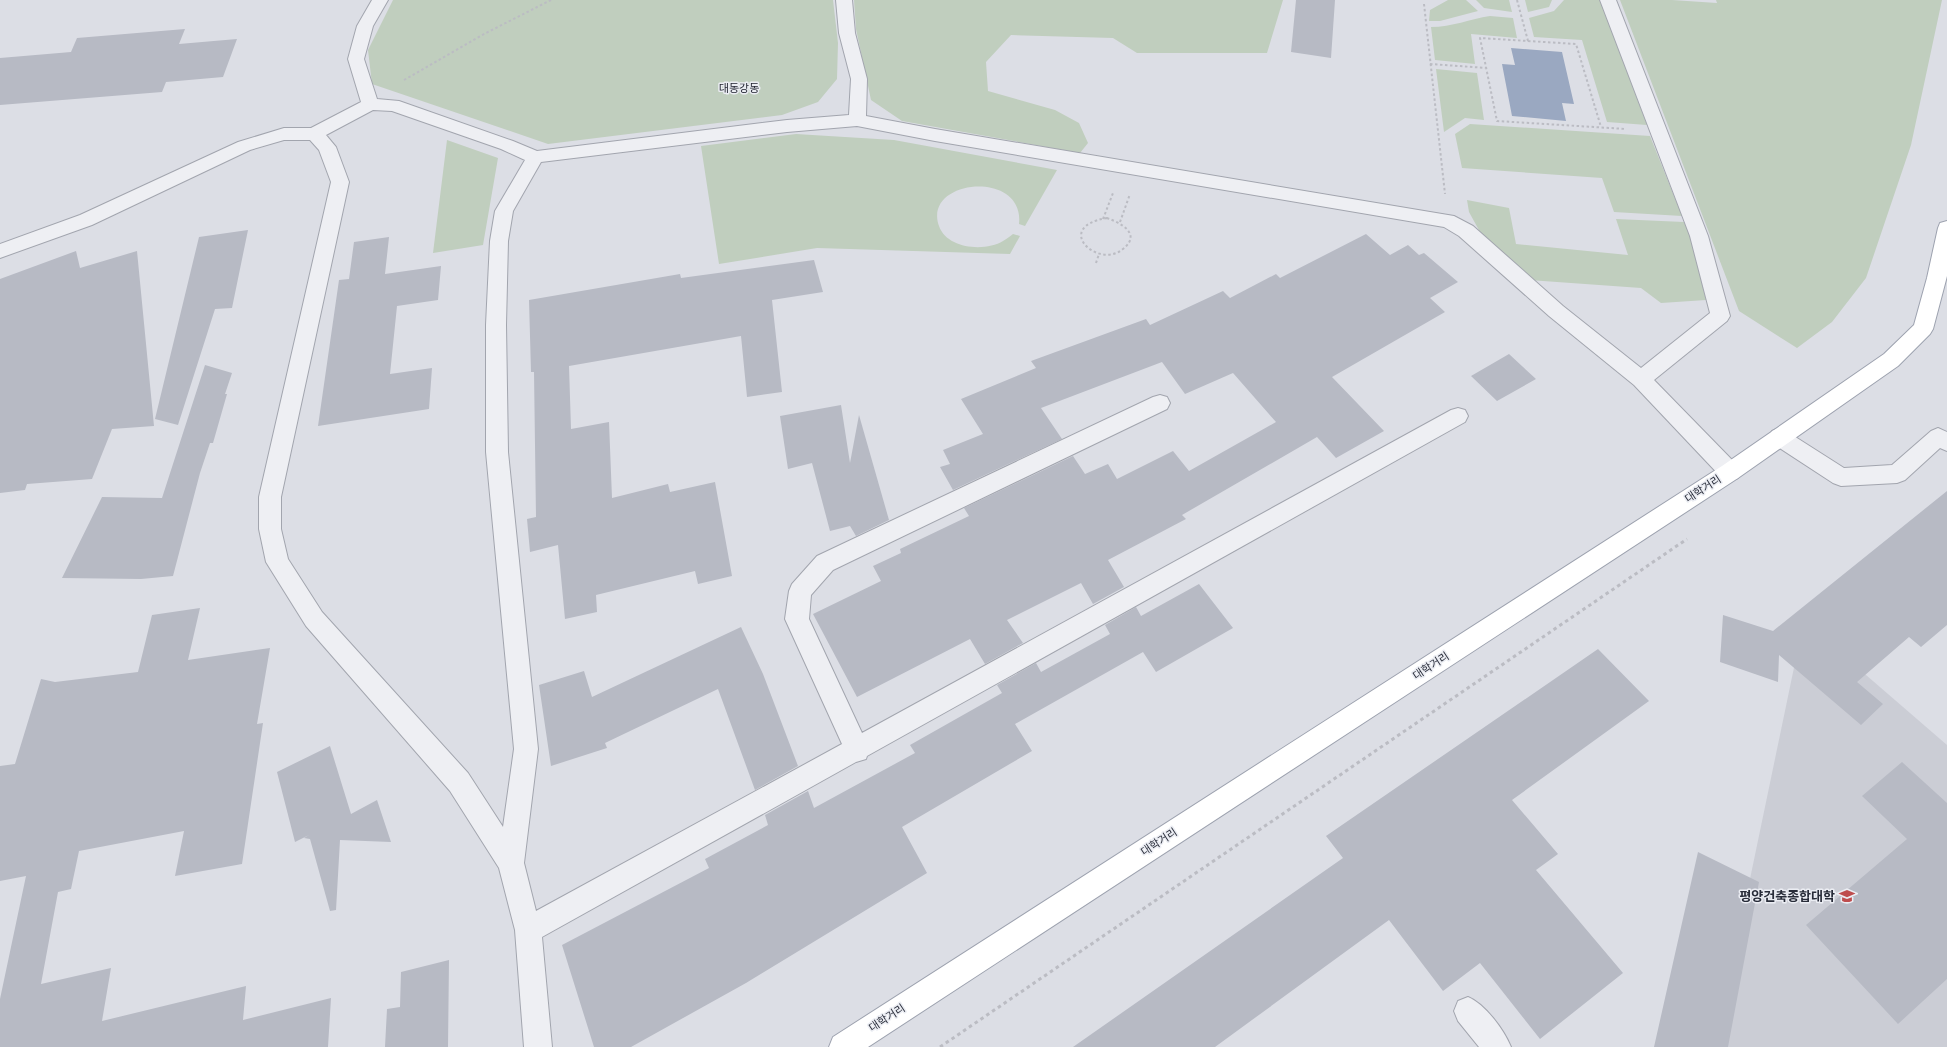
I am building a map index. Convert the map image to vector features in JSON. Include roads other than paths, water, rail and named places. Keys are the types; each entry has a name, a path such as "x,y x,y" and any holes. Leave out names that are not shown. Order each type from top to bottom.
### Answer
{"main road":[{"name":"대학거리","path":"843,1047 1730,472 1891,360 1923,329 1937,278 1947,228"}],"street":[{"path":"370,104 356,59 365,26 380,0"},
{"path":"844,0 847,33 859,79 857,120"},
{"path":"1608,0 1699,236 1720,316 1641,379"},
{"path":"0,251 86,220 244,146 284,134 314,134 370,104 393,105 507,145 535,157 787,126 857,120 935,135 1448,221 1466,231 1556,311 1641,379 1730,472"},
{"path":"314,134 327,147 340,182 270,497 270,529 277,562 314,619 459,782 511,863 528,930 538,1047"},
{"path":"511,863 526,750 497,452 496,325 499,241 504,211 535,157"},
{"path":"857,750 797,620 800,591 825,563 1160,403"},
{"path":"528,930 857,750 1458,416"},
{"path":"1780,437 1841,477 1897,474 1944,435"},
{"path":"1468,1011 1497,1047"}],"water":[{"path":"1511,48 1562,52 1574,104 1562,103 1566,121 1512,116 1502,64 1515,65"}],"place":[{"name":"평양건축종합대학","path":"1847,896"}],"district":[{"name":"대동강동","path":"739,88"}]}
